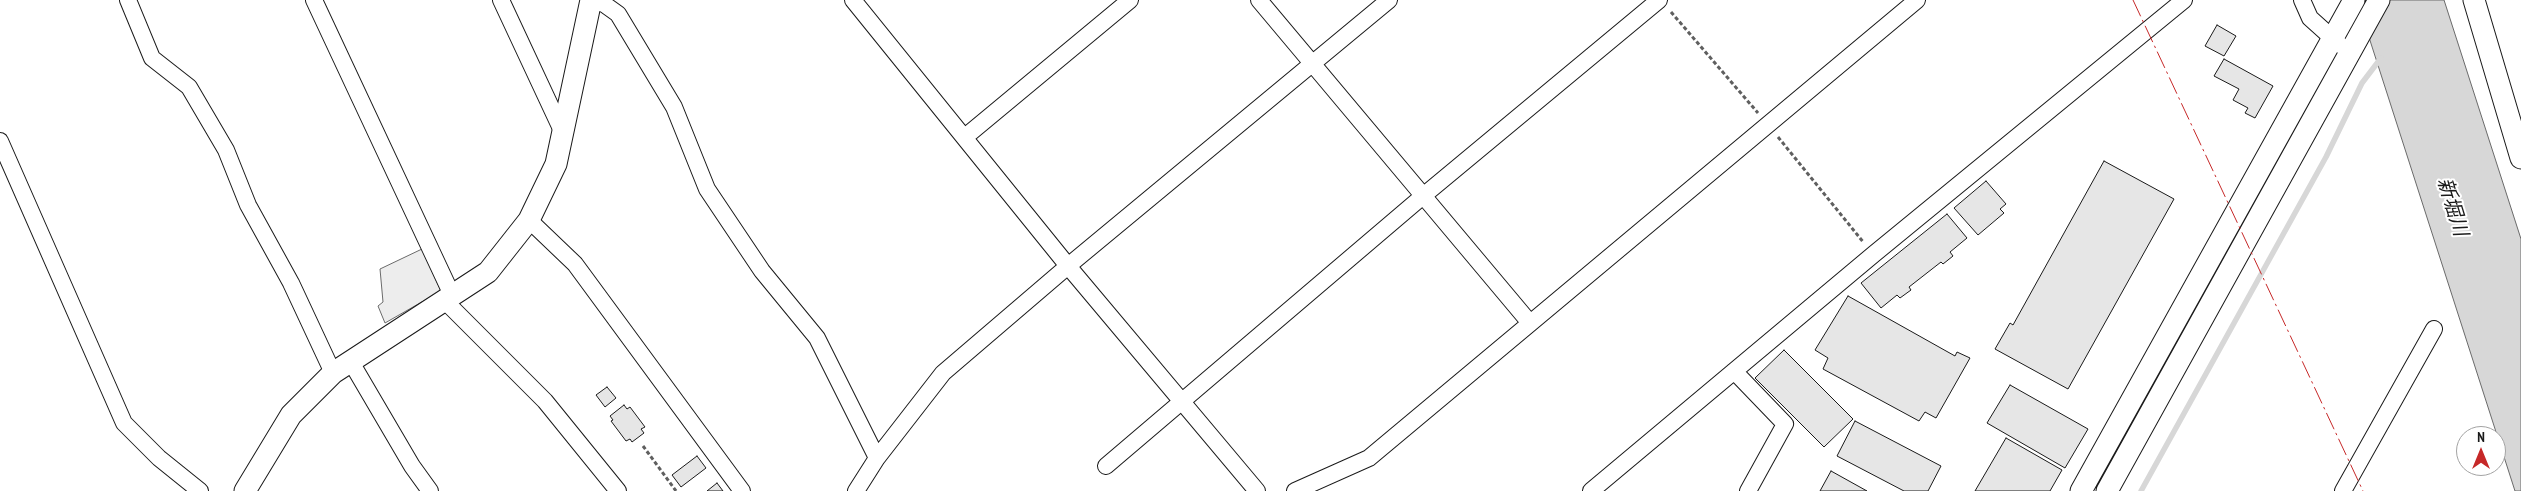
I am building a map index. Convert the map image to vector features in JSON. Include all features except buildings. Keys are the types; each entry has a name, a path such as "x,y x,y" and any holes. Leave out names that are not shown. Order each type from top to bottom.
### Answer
{"street":[{"path":"128,0 152,58 189,88 226,150 248,205 291,283 342,368 430,491"},
{"path":"314,0 448,298 545,401 618,491"},
{"path":"501,0 564,135"},
{"path":"245,491 291,415 342,368 488,272 529,220 556,164 564,135 591,0 604,4 618,14 674,107 707,189 762,271 817,338 877,458"},
{"path":"965,138 1130,0"},
{"path":"1259,0 1530,324"},
{"path":"856,491 877,458 944,373 1068,266 1389,0"},
{"path":"1294,491 1369,458 1917,0"},
{"path":"1592,491 1874,254 2184,0"},
{"path":"2302,0 2310,18 2332,37 2355,44"},
{"path":"2107,491 2379,0"},
{"path":"2474,0 2520,151"},
{"path":"860,2 965,138 1068,266 1257,491"},
{"path":"2080,491 2352,3"},
{"path":"1106,466 1180,401 1423,196 1663,4"},
{"path":"0,141 124,424 159,458 200,491"},
{"path":"529,220 576,264 742,491"},
{"path":"2343,491 2434,329"},
{"path":"1734,371 1785,424 1748,491"}],"path":[{"path":"1663,4 1768,125 1874,254"},
{"path":"643,446 676,491"}],"shaded area":[{"path":"422,249 441,291 385,323 378,306 383,302 380,269"}],"water":[{"name":"新堀川","path":"2357,0 2444,0 2521,239 2521,491 2515,491 2506,463 2506,426 2494,426"}],"waterway":[{"path":"2141,491 2326,157 2362,83 2381,58"}],"power":[{"path":"2133,0 2363,491"}]}
